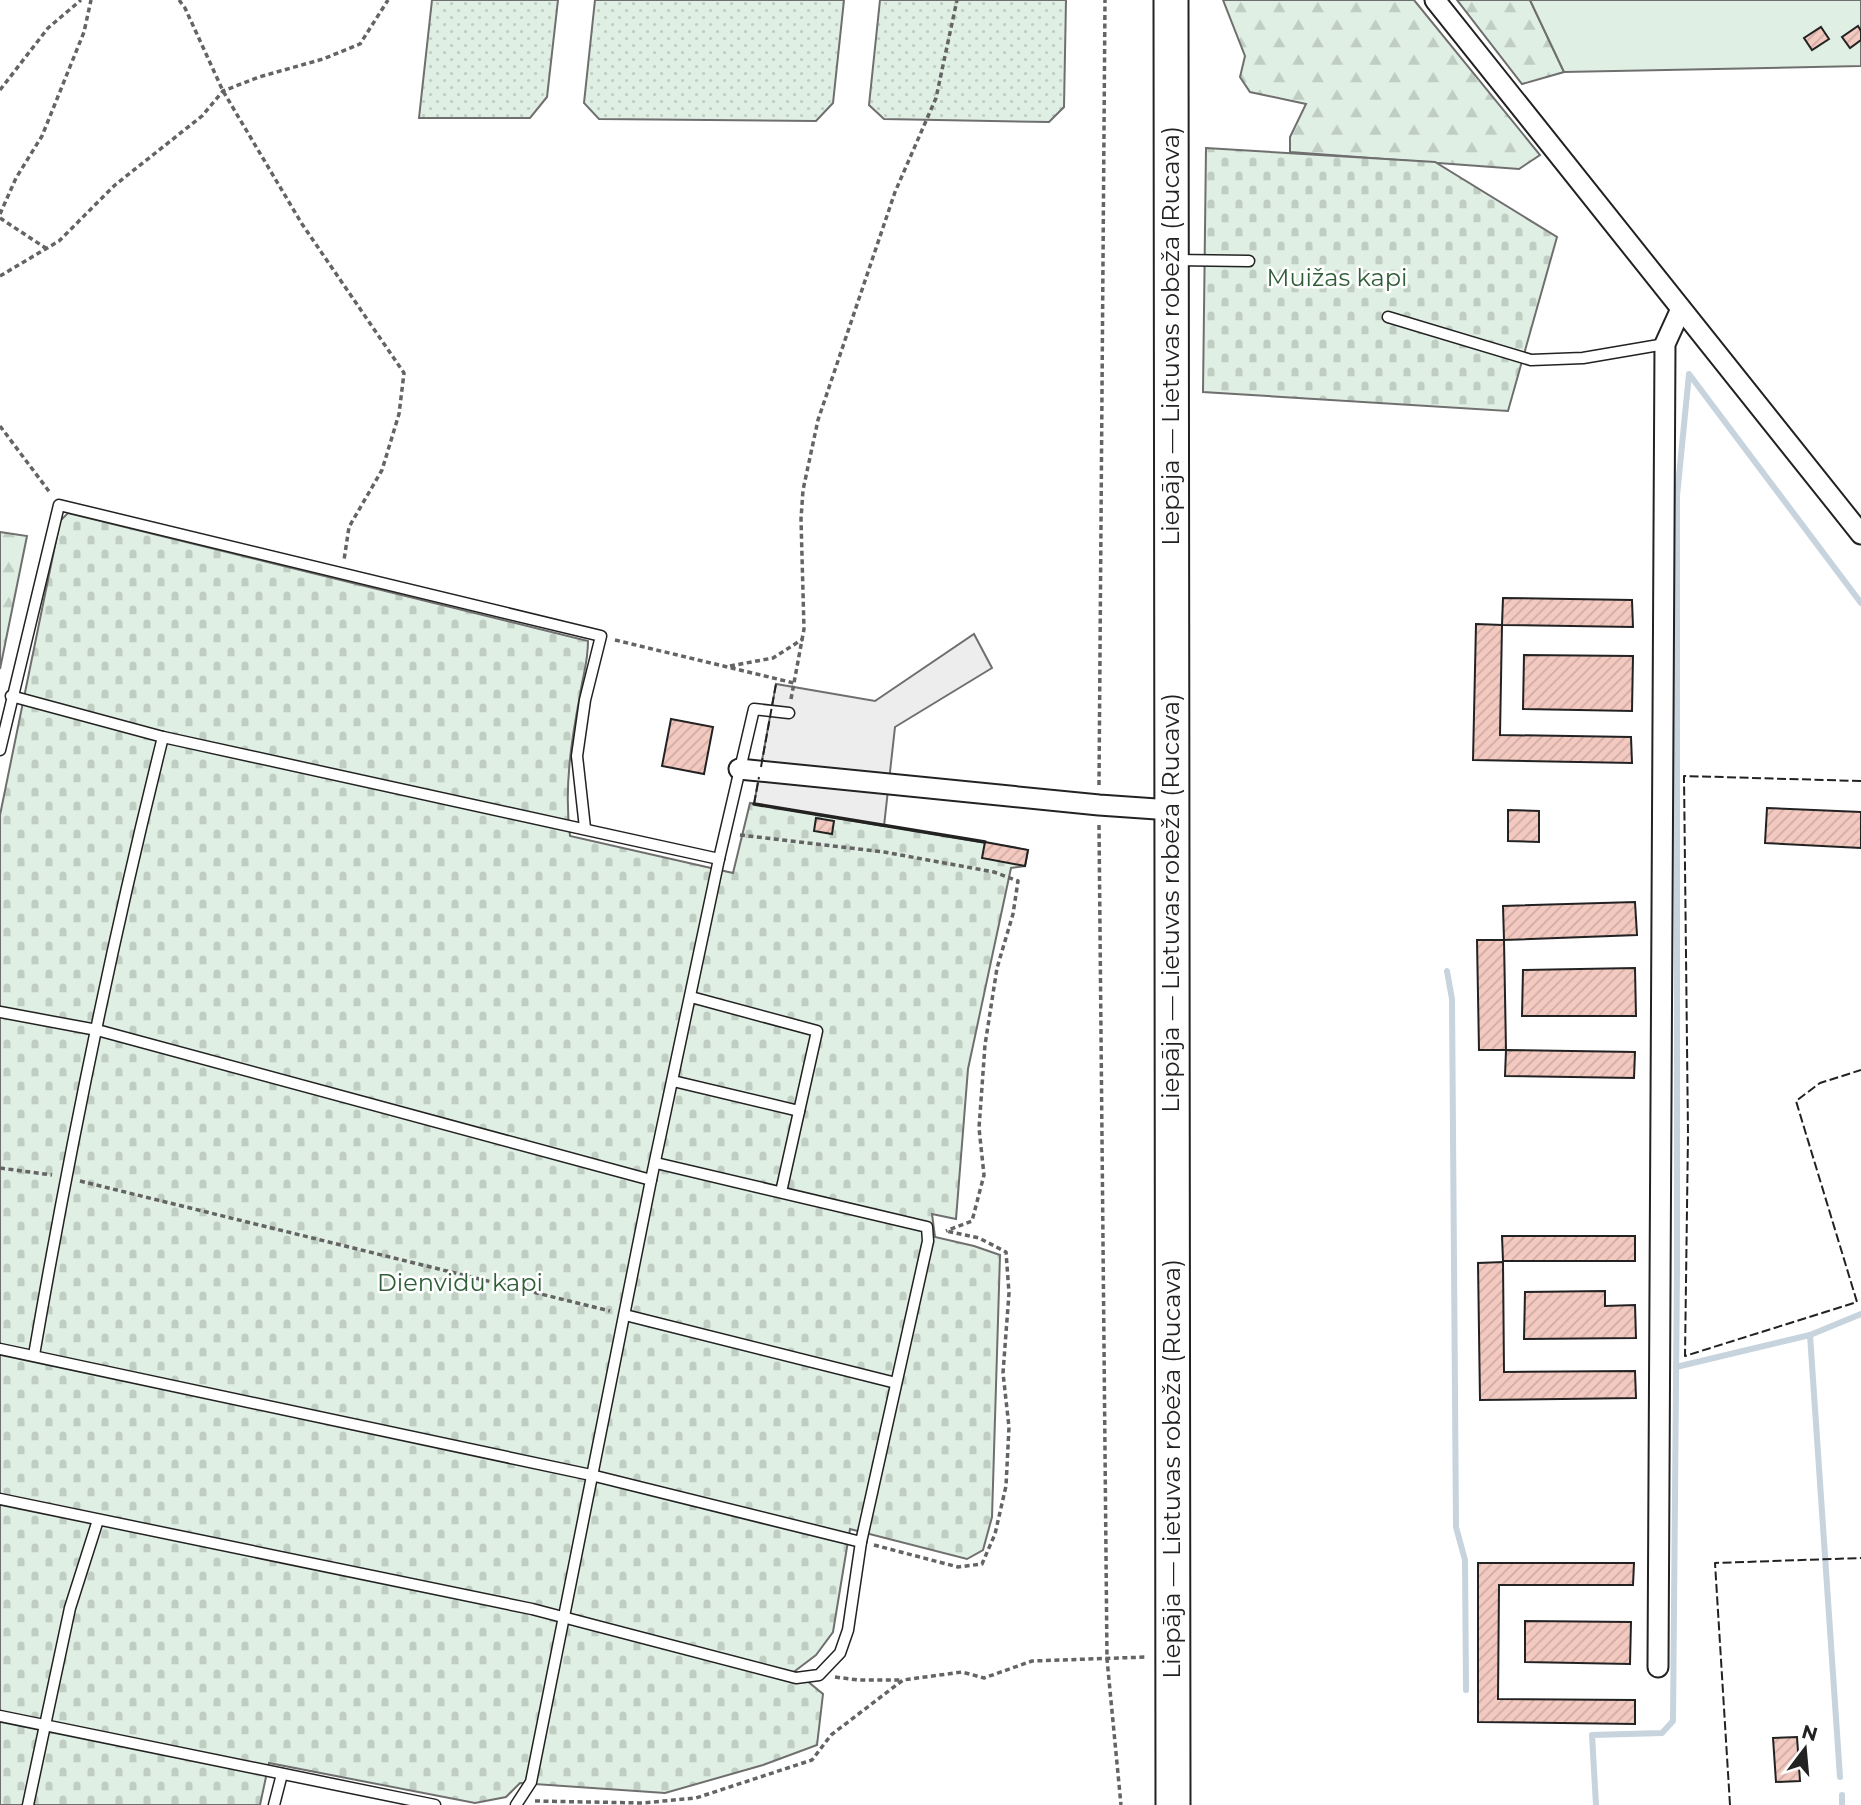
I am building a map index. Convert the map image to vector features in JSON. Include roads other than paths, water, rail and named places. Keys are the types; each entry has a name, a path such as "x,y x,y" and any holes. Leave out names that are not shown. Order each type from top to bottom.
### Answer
{"highway":[{"name":"Liepāja — Lietuvas robeža (Rucava)","path":"1171,0 1173,1805"}],"street":[{"path":"1435,0 1861,534"},
{"path":"1658,1667 1665,344 1681,309"},
{"path":"739,769 1099,806 1171,810"}],"lane":[{"path":"1171,260 1249,261"},
{"path":"1388,317 1531,360 1583,358 1665,344"},
{"path":"0,750 59,505 601,636 585,700 577,756 585,828"},
{"path":"11,696 163,737 719,859"},
{"path":"517,1803 531,1783 591,1475 739,769 754,709 789,713"},
{"path":"34,1355 65,1177 130,869 163,737"},
{"path":"691,997 817,1031 781,1192"},
{"path":"0,1012 97,1030 652,1180"},
{"path":"673,1081 799,1111"},
{"path":"0,1499 532,1609 796,1678 819,1675 840,1653 848,1630 861,1542 928,1241 927,1227 656,1163"},
{"path":"625,1315 896,1383"},
{"path":"0,1349 591,1475 861,1542"},
{"path":"28,1805 70,1608 98,1520"},
{"path":"0,1716 435,1805"},
{"path":"274,1805 282,1774"}],"waterway":[{"path":"1596,1805 1592,1735 1662,1733 1673,1721 1677,1269 1677,496 1689,374 1861,603"},
{"path":"1447,971 1452,999 1456,1527 1465,1560 1466,1690"},
{"path":"1676,1367 1810,1335 1861,1314"},
{"path":"1810,1335 1840,1777"},
{"path":"1842,1795 1842,1805"}],"park label":[{"name":"Muižas kapi","path":"1337,278"},
{"name":"Dienvidu kapi","path":"460,1283"}]}
